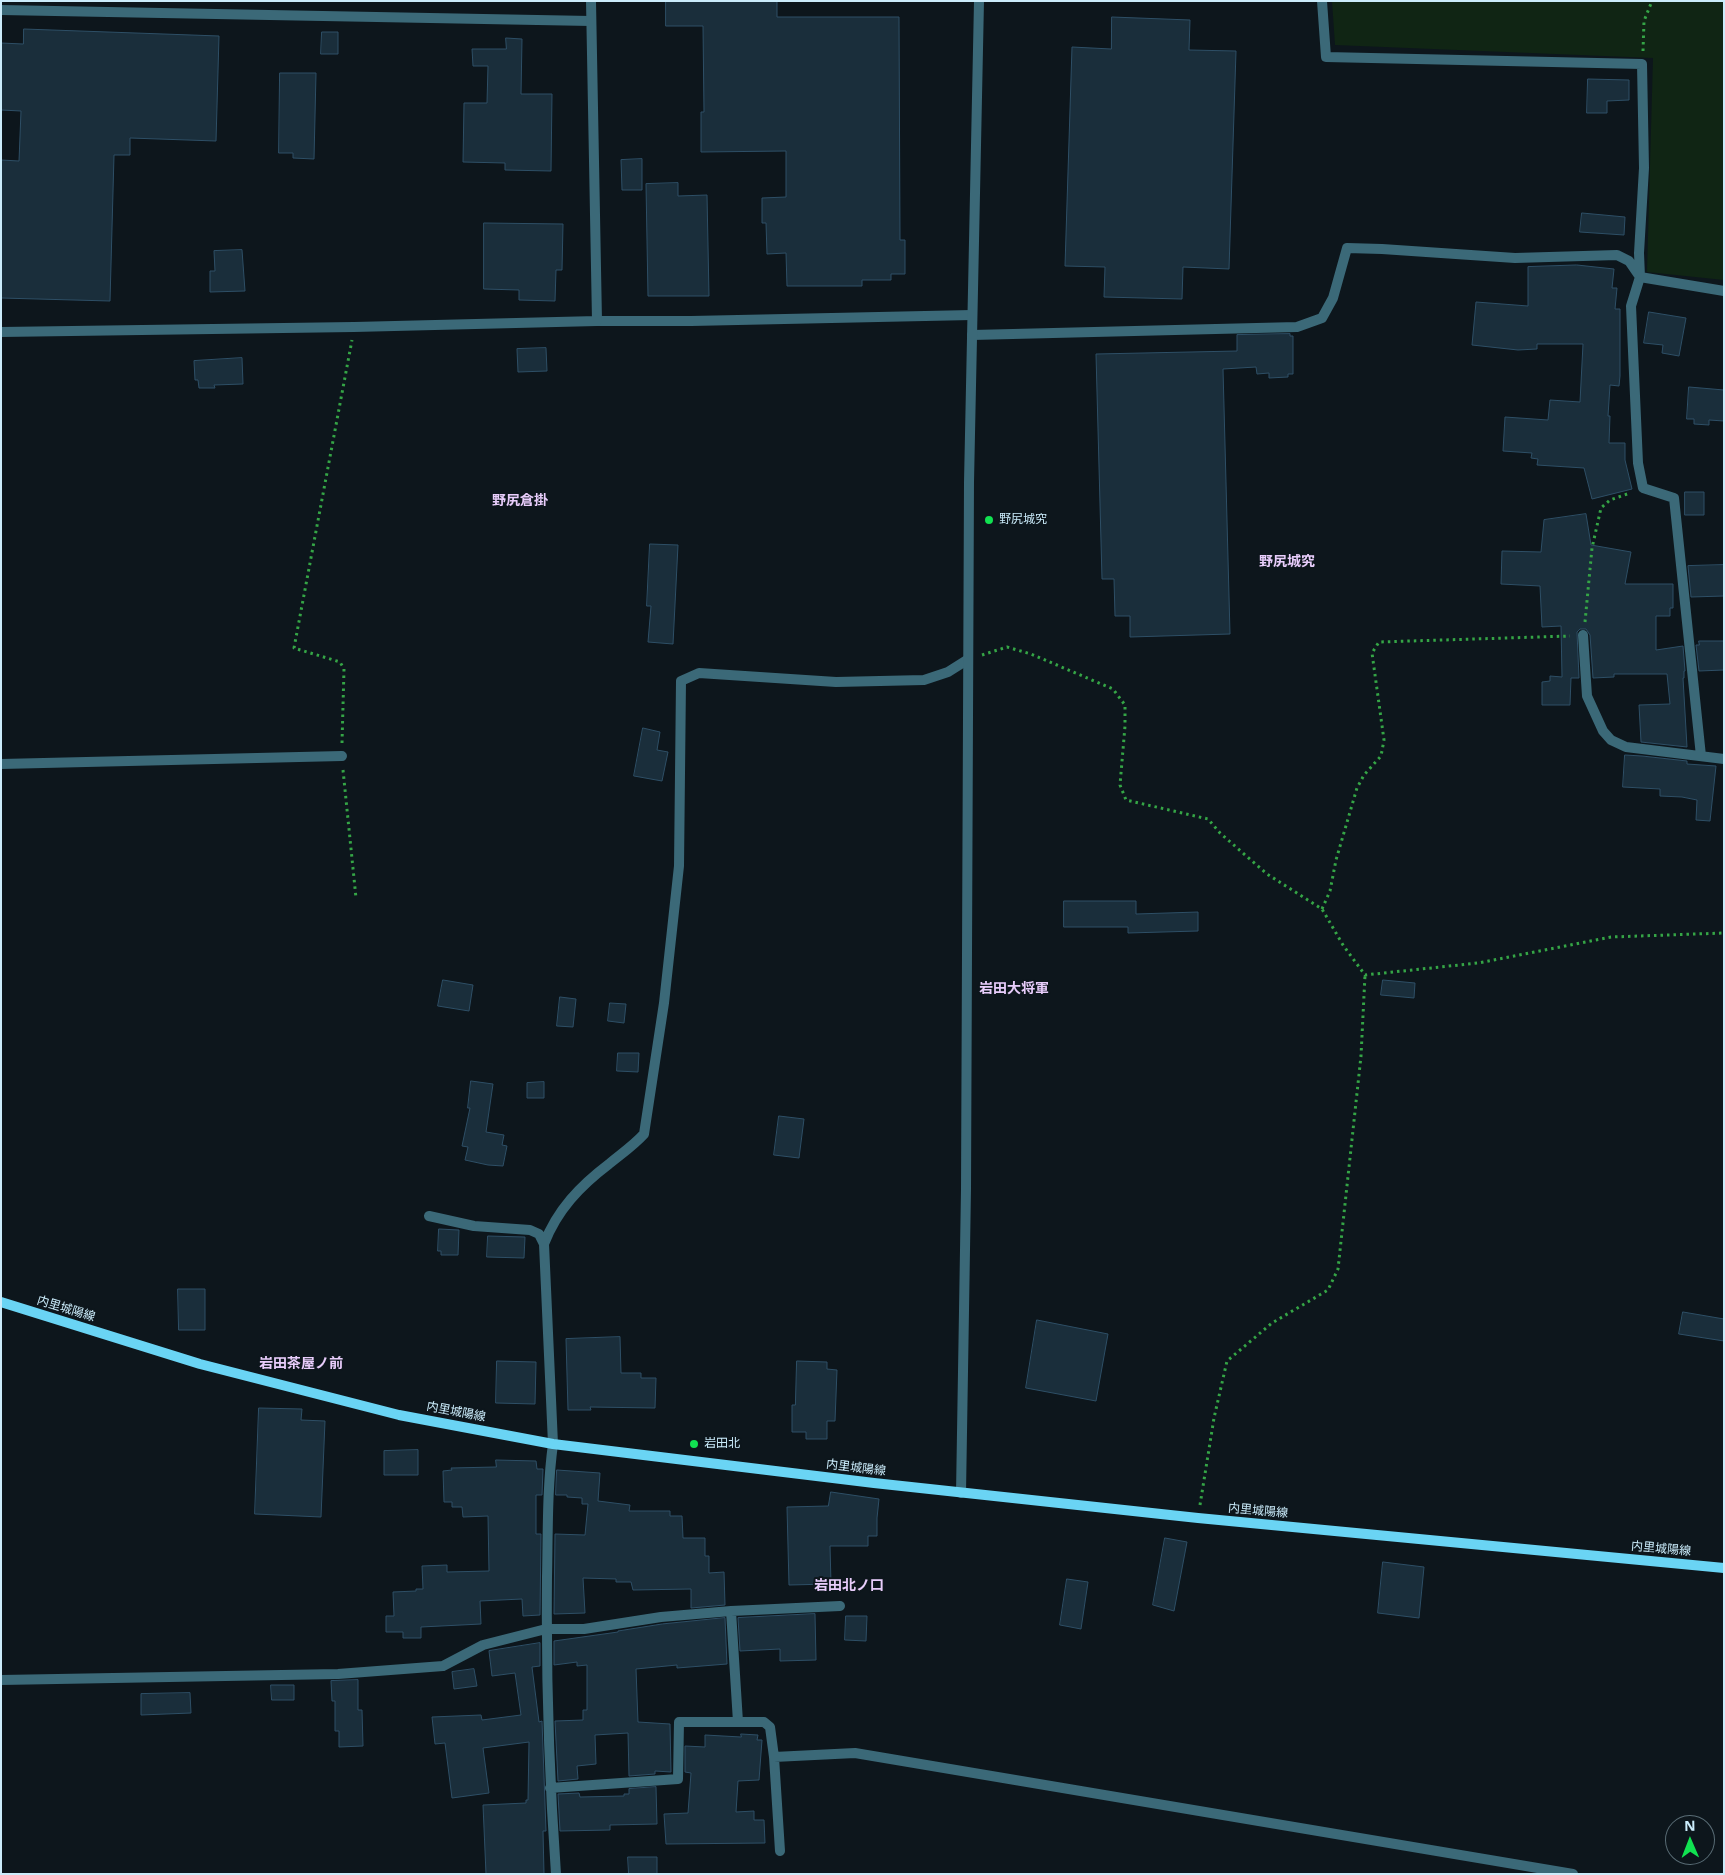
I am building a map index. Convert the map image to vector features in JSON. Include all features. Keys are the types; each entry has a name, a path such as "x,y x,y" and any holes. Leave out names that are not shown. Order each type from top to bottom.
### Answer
{"main road":[{"name":"内里城陽線","path":"1,1302 209,1367 400,1414 553,1444 961,1493 1198,1518 1724,1568"}],"street":[{"path":"590,1 597,321"},
{"path":"961,1493 966,1189 967,660 979,1"},
{"path":"1322,1 1326,57 1642,64 1644,168 1640,277 1631,306 1638,462 1643,488 1674,498 1701,756"},
{"path":"1,10 591,21"},
{"path":"972,335 1297,327 1322,318 1333,298 1347,248 1515,258 1617,255 1629,261 1640,277 1724,291"},
{"path":"1,332 972,315"},
{"path":"1584,635 1587,696 1607,736 1626,747 1724,759"},
{"path":"556,1874 550,1788 546,1629 549,1474 553,1444 544,1244 550,1228 569,1200 588,1180 632,1147 644,1134 664,1003 679,866 681,681 698,673 836,682 924,680 948,672 967,660"},
{"path":"1,764 342,756"},
{"path":"429,1216 474,1226 530,1230 539,1234 544,1244"},
{"path":"1,1680 338,1674 443,1666 483,1645 546,1629 584,1629 661,1617 731,1610 840,1606"},
{"path":"731,1610 738,1722"},
{"path":"550,1788 678,1779 679,1722 764,1722 770,1727 774,1757 780,1852"},
{"path":"774,1757 855,1753 1573,1874"}],"path":[{"path":"1642,64 1644,22 1652,1"},
{"path":"354,327 294,648 340,662 344,669 342,756 356,898"},
{"path":"1322,909 1330,891 1336,860 1357,788 1364,776 1381,756 1384,740 1372,653 1379,642 1584,635 1592,548 1601,508 1610,500 1643,488"},
{"path":"967,660 1007,647 1031,654 1114,689 1125,705 1120,785 1126,800 1208,819 1220,833 1267,874 1322,909 1342,945 1365,975 1361,1056 1338,1269 1328,1290 1272,1323 1227,1361 1214,1418 1198,1518"},
{"path":"1365,975 1478,963 1610,937 1724,933"}],"green space":[{"path":"1332,1 1724,1 1724,280 1647,272 1653,58 1335,45"}],"building":[{"path":"666,1 777,1 777,17 899,17 900,240 905,240 905,274 891,274 891,280 862,280 862,286 787,286 786,253 767,254 766,223 762,223 762,198 786,197 786,151 701,152 701,112 704,112 703,26 666,26"},
{"path":"1112,17 1190,20 1189,50 1236,51 1229,269 1183,267 1182,299 1104,297 1105,267 1065,266 1072,47 1111,49"},
{"path":"24,29 219,36 216,141 130,138 130,155 114,155 110,301 1,298 1,160 19,161 21,111 1,110 1,43 23,44"},
{"path":"322,32 338,32 338,54 321,54"},
{"path":"506,38 522,39 521,94 552,94 551,171 505,170 505,163 463,162 464,103 487,103 488,66 473,66 472,49 506,49"},
{"path":"280,73 316,73 314,159 293,158 293,153 279,153"},
{"path":"1588,79 1629,80 1629,100 1607,101 1607,113 1587,113"},
{"path":"642,159 642,190 622,190 621,160"},
{"path":"678,183 678,196 707,195 709,296 648,296 646,184"},
{"path":"1582,213 1625,217 1624,235 1580,232"},
{"path":"484,223 563,224 562,270 556,270 555,301 519,300 519,290 484,289"},
{"path":"242,250 245,291 210,292 210,271 215,271 214,251"},
{"path":"1577,265 1614,269 1612,288 1617,288 1615,309 1620,309 1620,376 1619,386 1610,385 1609,443 1625,443 1625,460 1632,489 1592,499 1584,468 1537,465 1538,459 1531,458 1532,453 1503,451 1505,417 1548,420 1550,400 1580,402 1583,344 1537,344 1537,349 1518,350 1472,345 1476,302 1528,306 1528,267"},
{"path":"1649,312 1686,318 1679,356 1662,353 1663,345 1644,343"},
{"path":"1290,334 1290,336 1293,336 1293,374 1288,374 1288,377 1269,378 1269,373 1257,374 1256,367 1223,369 1230,634 1130,637 1130,616 1115,616 1114,579 1102,579 1096,354 1237,351 1237,335"},
{"path":"546,348 547,371 518,372 517,349"},
{"path":"242,358 243,384 214,385 215,388 199,388 198,380 195,380 194,361"},
{"path":"1689,387 1724,390 1724,421 1709,420 1709,425 1694,424 1694,419 1687,419"},
{"path":"1685,492 1704,492 1704,515 1685,515"},
{"path":"1586,514 1591,545 1631,552 1625,584 1673,584 1673,608 1670,608 1670,616 1656,616 1656,650 1683,646 1687,747 1641,742 1639,705 1670,704 1667,674 1614,674 1614,677 1593,678 1590,635 1586,629 1580,629 1577,632 1579,678 1571,678 1570,705 1542,705 1542,682 1550,681 1550,676 1562,677 1561,626 1542,627 1540,586 1501,584 1502,551 1541,552 1544,520"},
{"path":"650,544 678,545 673,644 648,642 651,606 647,606"},
{"path":"1724,565 1724,596 1691,597 1688,566"},
{"path":"1699,641 1724,641 1724,670 1699,671 1696,645 1699,645"},
{"path":"643,728 660,732 657,750 668,752 662,781 634,776"},
{"path":"1625,755 1716,766 1710,821 1696,820 1697,800 1660,796 1660,789 1623,787"},
{"path":"1064,901 1136,901 1136,914 1198,912 1198,931 1128,933 1128,927 1064,927"},
{"path":"443,980 473,985 469,1011 438,1006"},
{"path":"1383,980 1415,983 1414,998 1381,995"},
{"path":"560,997 576,999 573,1027 557,1026"},
{"path":"610,1003 626,1004 624,1023 608,1021"},
{"path":"618,1053 639,1053 638,1072 617,1071"},
{"path":"471,1081 493,1084 486,1132 504,1135 502,1145 507,1146 503,1166 465,1160 468,1147 462,1146 470,1108 468,1108"},
{"path":"544,1082 544,1098 527,1098 527,1083"},
{"path":"779,1116 804,1119 799,1158 774,1155"},
{"path":"439,1229 459,1230 458,1255 441,1255 441,1251 438,1251"},
{"path":"488,1236 525,1237 524,1258 487,1257"},
{"path":"178,1289 205,1289 205,1330 179,1330"},
{"path":"1683,1312 1724,1319 1724,1341 1679,1334"},
{"path":"1037,1320 1108,1334 1096,1401 1026,1388"},
{"path":"620,1337 621,1373 641,1373 641,1378 656,1378 655,1408 590,1407 591,1410 568,1410 566,1339"},
{"path":"497,1361 536,1362 535,1404 496,1403"},
{"path":"797,1361 827,1362 827,1369 837,1370 835,1421 827,1421 827,1439 806,1439 806,1432 792,1432 792,1405 795,1405"},
{"path":"259,1408 302,1409 301,1420 325,1421 321,1517 255,1514"},
{"path":"418,1450 418,1475 384,1475 384,1451"},
{"path":"496,1460 536,1461 537,1469 543,1469 542,1495 536,1495 536,1534 541,1534 540,1615 523,1616 522,1599 480,1601 481,1624 421,1627 421,1638 403,1638 403,1632 386,1632 386,1616 394,1616 393,1592 423,1589 422,1566 447,1565 447,1572 489,1571 488,1516 463,1517 462,1507 452,1507 452,1502 444,1502 443,1471 452,1470 451,1468 496,1467"},
{"path":"557,1470 600,1473 598,1501 630,1505 629,1511 670,1511 670,1516 682,1516 683,1538 705,1538 705,1556 709,1556 709,1573 724,1572 725,1605 691,1608 691,1589 633,1590 631,1582 616,1582 616,1579 583,1578 585,1613 554,1614 555,1534 585,1535 588,1504 582,1504 582,1498 556,1495"},
{"path":"831,1492 879,1499 877,1536 868,1536 868,1546 830,1546 831,1584 789,1585 787,1507 828,1506"},
{"path":"1165,1538 1187,1542 1174,1611 1153,1605"},
{"path":"1383,1562 1424,1567 1419,1618 1378,1613"},
{"path":"1067,1579 1088,1582 1081,1629 1060,1625"},
{"path":"815,1614 816,1660 780,1661 780,1649 740,1651 738,1618"},
{"path":"846,1616 867,1616 866,1641 845,1640"},
{"path":"725,1618 727,1664 677,1668 677,1665 636,1669 638,1722 670,1724 671,1772 655,1771 655,1774 629,1776 628,1733 595,1735 596,1764 577,1766 578,1779 558,1781 555,1721 583,1720 583,1710 587,1710 587,1665 577,1666 577,1662 554,1665 554,1641 662,1624"},
{"path":"540,1643 540,1666 532,1667 539,1722 542,1721 546,1831 543,1831 544,1874 486,1874 483,1805 526,1803 526,1800 528,1800 529,1742 483,1748 489,1793 452,1798 445,1743 435,1744 432,1717 481,1715 482,1720 521,1715 515,1673 492,1676 489,1651"},
{"path":"474,1669 477,1686 454,1689 452,1672"},
{"path":"358,1680 358,1710 362,1710 363,1746 339,1747 339,1731 335,1731 335,1701 332,1701 331,1681"},
{"path":"271,1685 294,1685 294,1700 272,1700"},
{"path":"190,1693 191,1713 141,1715 141,1694"},
{"path":"741,1734 758,1735 757,1740 762,1740 759,1780 738,1781 736,1812 754,1811 754,1820 764,1820 765,1843 666,1844 664,1814 688,1813 691,1773 685,1772 685,1746 705,1747 705,1735 741,1737"},
{"path":"656,1787 657,1824 610,1825 610,1830 560,1831 558,1794 579,1793 580,1797 624,1796 624,1794 629,1794 629,1789"},
{"path":"628,1857 657,1857 657,1874 629,1874"}],"place":[{"name":"野尻城究","path":"989,520"},
{"name":"岩田北","path":"694,1444"}],"district":[{"name":"野尻倉掛","path":"520,501"},
{"name":"野尻城究","path":"1287,562"},
{"name":"岩田大将軍","path":"1014,989"},
{"name":"岩田茶屋ノ前","path":"301,1364"},
{"name":"岩田北ノ口","path":"849,1586"}]}
